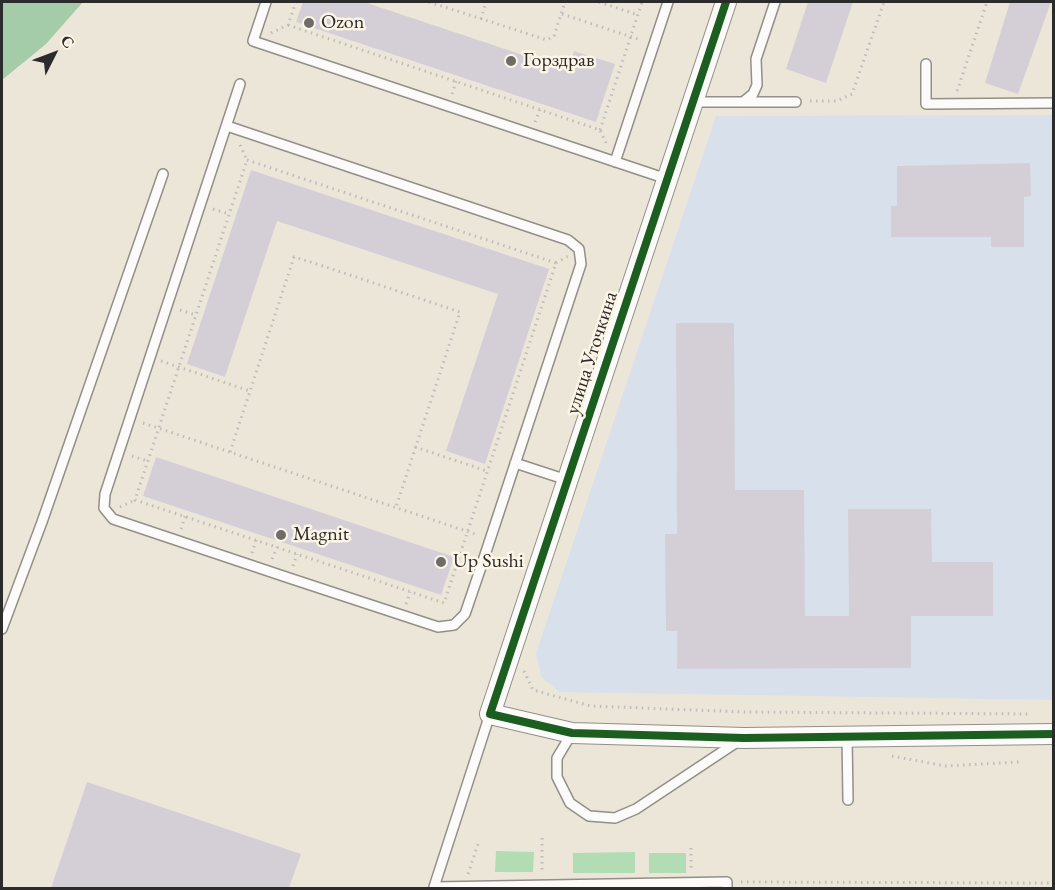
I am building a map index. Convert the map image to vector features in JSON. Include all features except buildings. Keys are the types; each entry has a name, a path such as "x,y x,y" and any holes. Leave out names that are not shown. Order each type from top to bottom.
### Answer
{"street":[{"name":"улица Уточкина","path":"490,714 726,2"},
{"path":"490,714 572,733 744,738 1053,734"}],"lane":[{"path":"266,2 253,41 667,179"},
{"path":"615,162 668,2"},
{"path":"743,102 753,93 757,85 756,59 775,2"},
{"path":"926,64 926,104 1053,103"},
{"path":"227,126 568,240 576,245 581,254 581,264 465,614 454,625 438,627 113,519 104,508 103,501 240,84"},
{"path":"693,102 796,102"},
{"path":"2,629 164,174"},
{"path":"515,463 567,480"},
{"name":"улица Уточкина","path":"434,887 490,714"},
{"path":"572,733 557,758 557,777 570,803 589,816 615,818 636,810 744,738"},
{"path":"848,736 848,800"},
{"path":"434,887 727,885"}],"path":[{"path":"288,26 296,2"},
{"path":"429,2 547,40 554,36 565,2"},
{"path":"481,19 486,2"},
{"path":"599,2 638,15"},
{"path":"615,162 600,130 642,2"},
{"path":"796,102 837,101 852,94 884,2"},
{"path":"953,104 987,2"},
{"path":"561,13 631,36"},
{"path":"253,41 288,26 600,130"},
{"path":"247,159 556,263 444,603 135,500 229,214 247,159"},
{"path":"200,205 229,214"},
{"path":"230,452 294,256 460,312 396,507"},
{"path":"150,357 250,391"},
{"path":"130,418 490,539"},
{"path":"415,447 487,471"},
{"path":"533,690 591,706 744,712 1042,714"},
{"path":"542,838 542,885"},
{"path":"464,887 478,844"},
{"path":"886,883 886,888"},
{"path":"727,885 1053,884"}],"shaded area":[{"path":"1053,115 1053,700 559,692 541,676 536,653 716,116"}],"green space":[{"path":"2,2 83,2 46,44 2,80"},
{"path":"496,851 534,852 533,872 495,872"},
{"path":"635,852 635,873 573,873 573,853"},
{"path":"649,853 686,853 686,873 649,873"}],"cycle path":[{"path":"726,2 490,714 572,733 744,738 1054,734"}],"place":[{"name":"Ozon","path":"309,23"},
{"name":"Горздрав","path":"511,61"},
{"name":"Magnit","path":"281,535"},
{"name":"Up Sushi","path":"441,562"}]}
